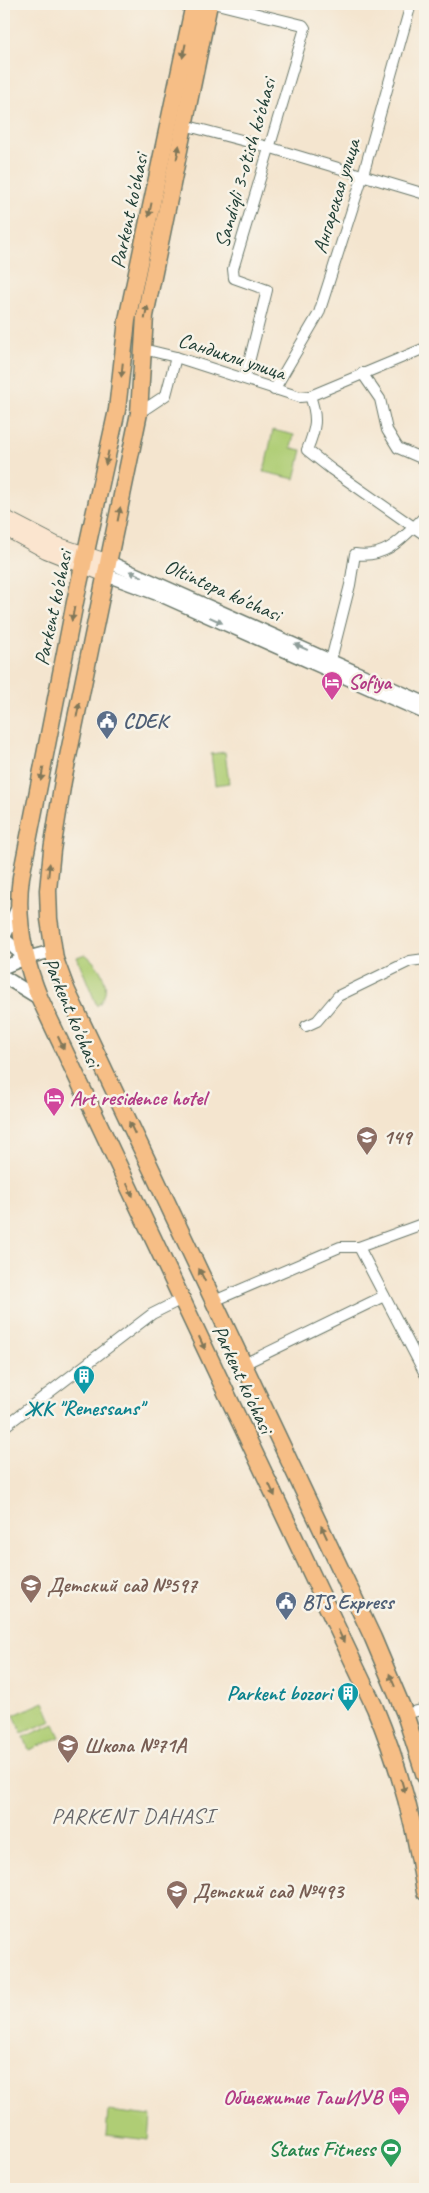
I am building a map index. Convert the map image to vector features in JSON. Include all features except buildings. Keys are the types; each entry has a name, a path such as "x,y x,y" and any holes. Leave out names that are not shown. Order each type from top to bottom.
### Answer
{"main road":[{"name":"Parkent ko'chasi","path":"194,4 127,320 117,410 84,560 21,877 18,907 26,958 40,999 378,1716 394,1755 411,1814 425,1892"},
{"name":"Parkent ko'chasi","path":"209,4 145,316 139,412 63,781 52,850 48,905 54,951 67,991 345,1577 405,1714 425,1776"},
{"name":"Oltintepa ko'chasi","path":"4,517 84,560"},
{"name":"Oltintepa ko'chasi","path":"4,528 46,551 84,560 108,569"}],"street":[{"name":"Sandiqli 3-o'tish ko'chasi","path":"217,4 304,26 234,269 234,278 267,290 244,378"},
{"name":"Ангарская улица","path":"274,390 320,313 363,175 411,4"},
{"path":"184,125 268,147 425,194"},
{"name":"Сандикли улица","path":"143,349 244,378 274,390 296,396 310,396 425,348"},
{"path":"139,412 166,395 176,357"},
{"path":"362,373 380,399 387,430 398,448 421,458 425,462"},
{"name":"Сандикли улица","path":"310,396 316,413 312,436 307,450 330,469 425,535"},
{"path":"329,664 350,585 355,554 370,556 390,548 425,516"},
{"name":"Oltintepa ko'chasi","path":"108,569 279,643 425,703"},
{"name":"Oltintepa ko'chasi","path":"329,664 425,713"},
{"path":"18,907 4,938 26,958"},
{"path":"40,999 5,975 26,958 54,951"},
{"path":"306,1026 317,1020 338,996 410,961 425,959"},
{"path":"214,1301 340,1247 359,1247 425,1223"},
{"path":"359,1247 425,1374"},
{"path":"244,1364 384,1296"},
{"path":"4,1427 152,1314 182,1299"},
{"path":"405,1714 425,1709"}],"green space":[{"path":"273,430 294,435 291,448 302,450 295,479 264,472"},
{"path":"225,752 229,783 215,785 211,754"},
{"path":"85,954 96,965 104,978 105,993 97,1006 77,957"},
{"path":"44,1702 52,1721 22,1733 14,1715"},
{"path":"54,1724 60,1737 29,1750 24,1737"},
{"path":"108,2111 151,2116 149,2140 106,2135"}],"place":[{"name":"Sofiya","path":"332,701"},
{"name":"CDEK","path":"107,740"},
{"name":"Art residence hotel","path":"54,1117"},
{"name":"149","path":"367,1156"},
{"name":"ЖК \"Renessans\"","path":"84,1395"},
{"name":"Детский сад №597","path":"31,1604"},
{"name":"BTS Express","path":"286,1621"},
{"name":"Parkent bozori","path":"348,1712"},
{"name":"Школа №71А","path":"68,1764"},
{"name":"Детский сад №493","path":"177,1910"},
{"name":"Общежитие ТашИУВ","path":"399,2116"},
{"name":"Status Fitness","path":"391,2168"}],"district":[{"name":"PARKENT DAHASI","path":"133,1816"}]}
